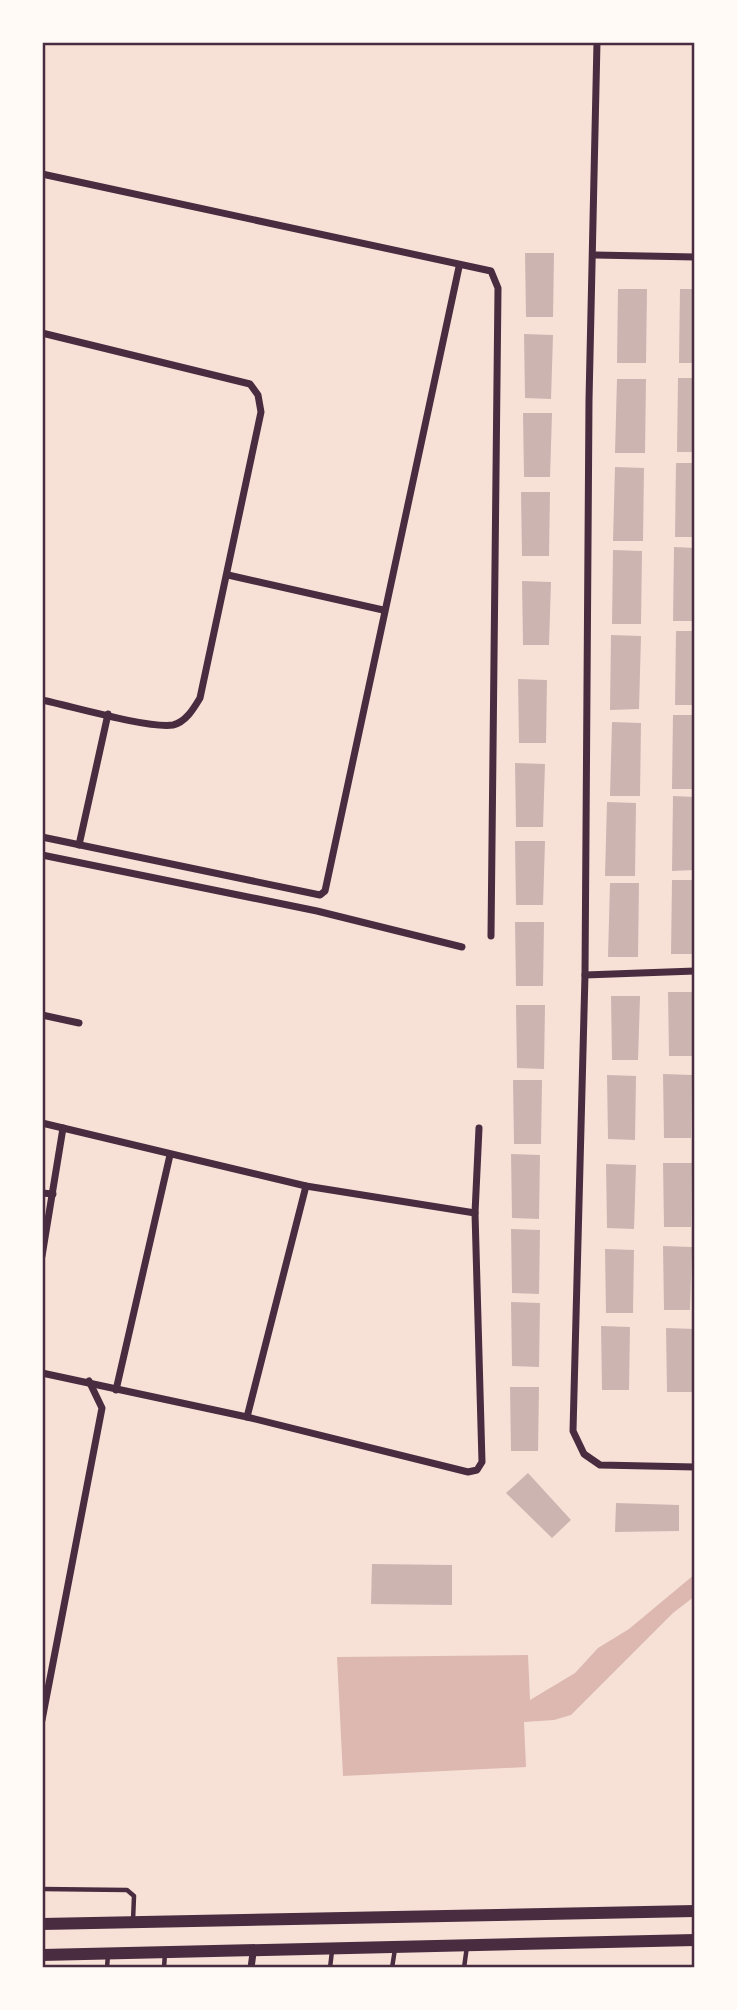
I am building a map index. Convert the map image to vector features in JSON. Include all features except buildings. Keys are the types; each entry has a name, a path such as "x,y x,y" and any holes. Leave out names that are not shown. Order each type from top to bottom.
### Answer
{"main road":[{"path":"42,1924 695,1911"},
{"path":"42,1955 253,1953 695,1940"}],"street":[{"path":"597,42 595,255 589,400 585,975 573,1431 584,1454 600,1465 695,1467"},
{"path":"42,174 459,267 483,267 491,271 498,288 491,936"},
{"path":"595,255 695,257"},
{"path":"42,837 320,895 325,891 383,610 459,267"},
{"path":"42,333 250,384 258,395 261,412 200,698 191,713 176,724 156,724 42,700"},
{"path":"228,575 383,610"},
{"path":"79,845 108,714"},
{"path":"42,855 317,911 462,947"},
{"path":"585,975 695,971"},
{"path":"42,1015 79,1023"},
{"path":"42,1123 170,1156 306,1186 475,1213"},
{"path":"42,1256 63,1128"},
{"path":"42,1373 89,1381 116,1390 247,1418 468,1472 477,1470 482,1462 475,1213 479,1128"},
{"path":"116,1390 170,1156"},
{"path":"247,1418 306,1186"},
{"path":"42,1193 53,1194"},
{"path":"42,1720 102,1408 89,1381"},
{"path":"251,1968 253,1953"}],"lane":[{"path":"42,1888 127,1890 134,1896 132,1922"},
{"path":"464,1968 467,1945"},
{"path":"393,1968 395,1948"},
{"path":"330,1968 332,1950"},
{"path":"164,1968 165,1952"},
{"path":"107,1968 108,1954"}],"shaded area":[{"path":"695,1574 695,1596 673,1613 571,1715 554,1720 524,1722 526,1767 343,1776 337,1657 528,1655 530,1700 575,1673 598,1648 629,1629"}]}
